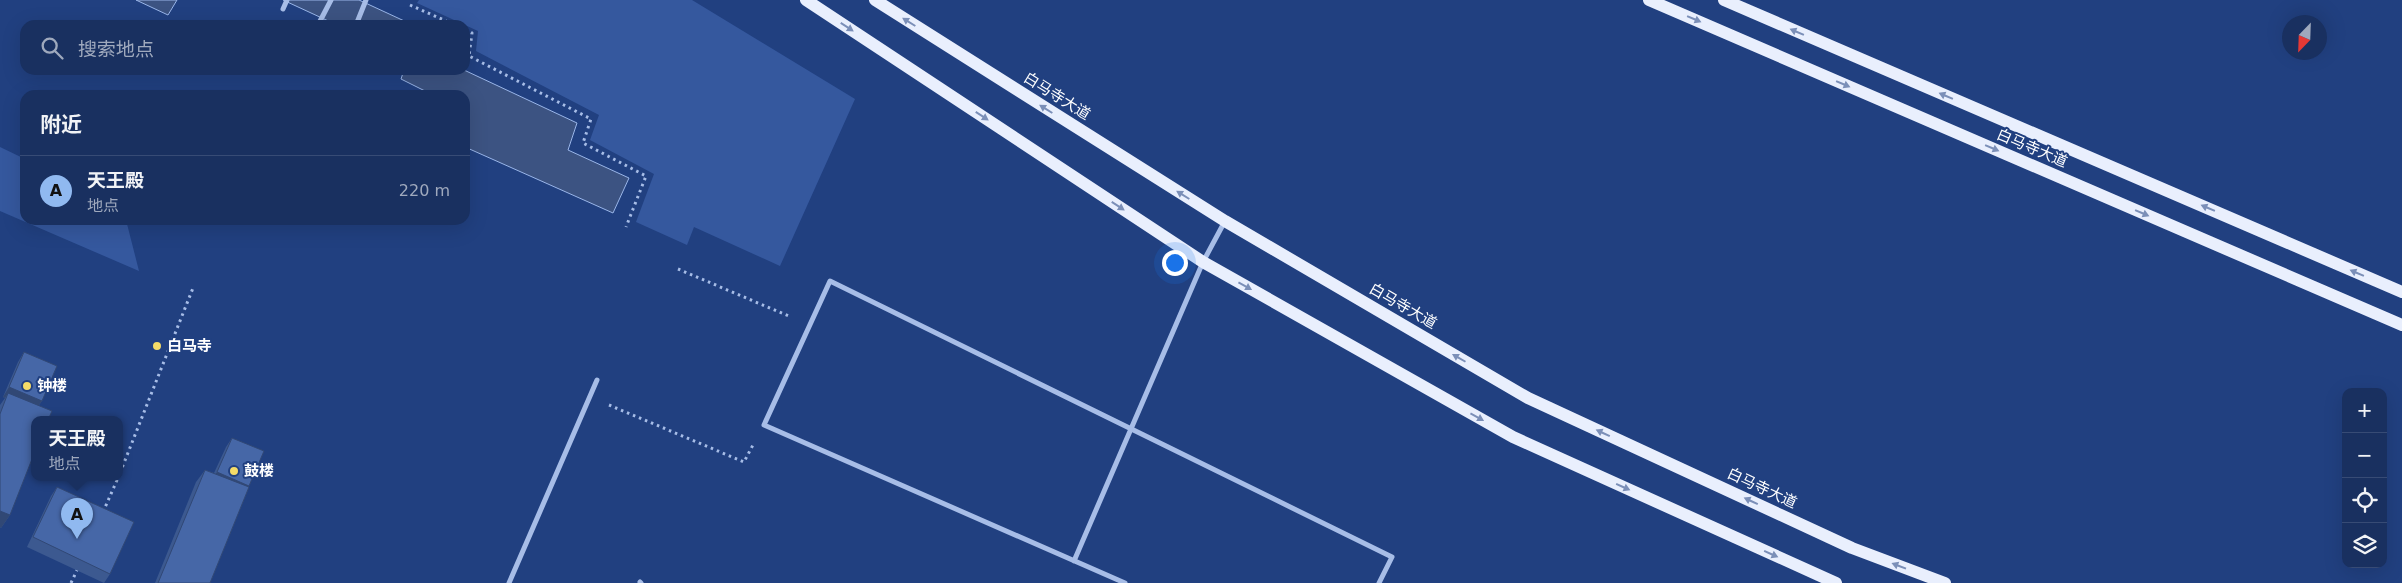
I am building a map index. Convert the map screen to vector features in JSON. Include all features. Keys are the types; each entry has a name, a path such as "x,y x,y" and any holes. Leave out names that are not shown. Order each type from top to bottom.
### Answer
{"main road":[{"path":"806,0 1203,262 1513,437 1836,583"},
{"name":"白马寺大道","path":"875,0 1225,222 1528,398 1852,548 1945,583"},
{"name":"白马寺大道","path":"1649,0 2402,325"},
{"name":"白马寺大道","path":"1724,0 2402,292"}],"street":[{"path":"283,9 287,0"},
{"path":"321,20 331,0"},
{"path":"358,20 366,0"},
{"path":"1074,561 1203,262 1225,222"},
{"path":"1125,583 764,424 830,281 1392,557 1379,583"},
{"path":"509,583 597,380"}],"path":[{"path":"410,5 444,20"},
{"path":"470,32 472,33 470,48"},
{"path":"470,57 591,119 583,143 646,176 626,228"},
{"path":"678,269 810,325"},
{"path":"123,465 193,288"},
{"path":"590,397 744,462 764,424"},
{"path":"101,516 117,481"},
{"path":"72,583 79,566"}],"shaded area":[{"path":"136,0 177,0 168,15"},
{"path":"283,0 359,0 402,20 326,20"},
{"path":"419,0 692,0 855,99 780,266 694,227 687,245 636,222 654,174 590,140 599,115 476,51 478,31 470,27 470,20 454,20 417,3"},
{"path":"470,73 577,123 568,150 629,178 613,213 470,149 470,90 423,90 401,79 402,75 470,75"},
{"path":"0,147 20,157 20,220 0,211"},
{"path":"32,225 127,225 139,271"}],"building":[{"name":"钟楼","path":"24,352 57,366 42,401 9,387"},
{"path":"8,393 52,411 50,416 31,416 31,462 10,515 0,511 0,414"},
{"name":"鼓楼","path":"232,438 264,451 249,486 217,472"},
{"path":"205,470 249,487 210,583 158,583"},
{"path":"57,487 134,522 110,574 33,537"}],"place":[{"name":"白马寺","path":"157,346"},
{"name":"钟楼","path":"27,386"},
{"name":"鼓楼","path":"234,471"},
{"name":"天王殿","path":"77,539"}]}
